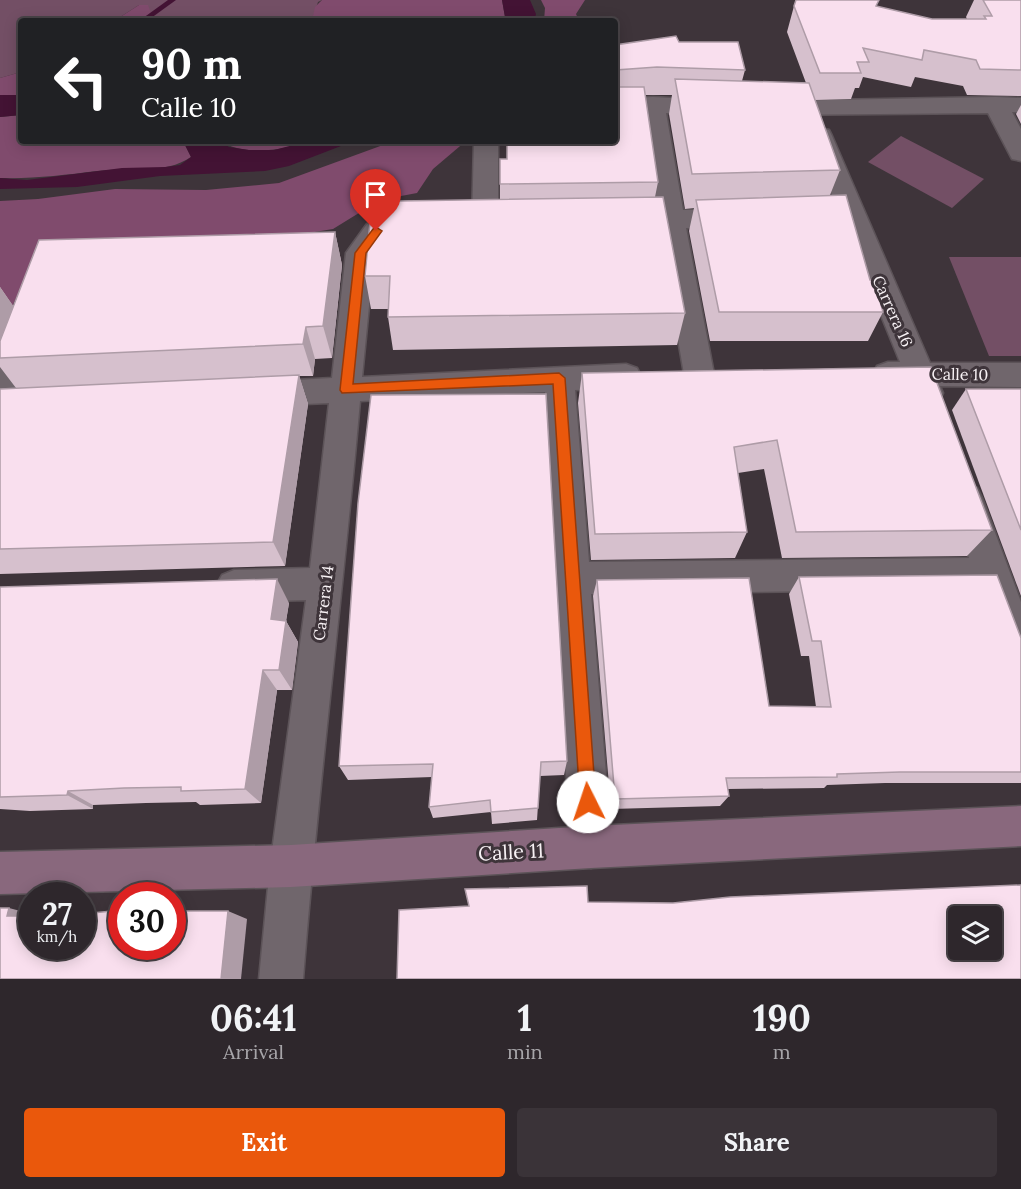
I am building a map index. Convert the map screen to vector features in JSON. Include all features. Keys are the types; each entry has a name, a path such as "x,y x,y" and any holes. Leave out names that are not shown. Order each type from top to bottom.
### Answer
{"street":[{"path":"618,106 653,104 809,109 1021,105"},
{"path":"227,395 559,378 688,374 671,220 653,104"},
{"path":"996,104 1021,153"},
{"name":"Carrera 16","path":"809,109 840,215 921,374 937,418"},
{"path":"485,222 486,144"},
{"path":"601,221 761,217"},
{"name":"Carrera 14","path":"281,979 291,866 326,584 358,246 404,224 427,224"},
{"path":"8,399 32,304"},
{"name":"Calle 10","path":"862,374 1021,375"},
{"path":"559,378 591,847"},
{"path":"956,473 1021,651"},
{"path":"573,578 992,573"},
{"path":"198,587 326,584"},
{"name":"Calle 11","path":"0,873 291,866 591,847 1021,826"}],"shaded area":[{"path":"0,0 322,0 318,2 313,18 144,18 151,13 139,5 119,18 18,18 18,73 0,78"},
{"path":"322,0 502,0 505,17 312,18 315,7"},
{"path":"502,0 530,0 536,14 535,18 505,17"},
{"path":"541,0 585,0 576,14 578,18 544,18 545,8"},
{"path":"139,5 148,5 151,13 144,18 119,18"},
{"path":"18,73 18,95 0,95 0,78"},
{"path":"0,95 18,95 18,115 0,117"},
{"path":"18,115 18,144 184,144 191,157 181,163 158,168 0,178 0,117"},
{"path":"901,136 984,179 952,208 868,162"},
{"path":"184,144 224,144 249,150 274,150 297,144 346,144 289,166 265,171 160,176 77,187 0,189 0,178 27,180 122,168 165,167 180,165 191,157"},
{"path":"225,144 298,144 264,150"},
{"path":"386,144 462,144 433,169 417,193 380,200 333,229 246,243 88,238 34,261 6,319 0,319 0,201 38,199 115,189 206,190 279,183"},
{"path":"949,257 1021,257 1021,356 989,356"}],"building":[{"path":"796,0 879,0 876,6 932,19 986,19 984,16 992,16 983,0 1021,0 1021,70 980,69 976,60 924,50 922,60 863,48 869,62 857,62 861,73 820,73 794,6"},
{"path":"676,36 679,42 738,42 745,70 657,67 618,70 618,45"},
{"path":"675,79 809,83 840,170 692,174"},
{"path":"618,87 644,87 658,182 500,184 500,159 507,159 507,144 618,144"},
{"path":"846,195 870,280 874,280 883,312 719,312 696,200"},
{"path":"663,197 685,313 388,317 390,276 365,276 370,222 382,206 400,201"},
{"path":"335,232 323,326 306,327 303,344 0,358 0,341 39,240"},
{"path":"931,367 992,530 796,532 777,440 734,447 747,532 595,534 582,373"},
{"path":"299,375 273,542 0,549 0,389"},
{"path":"966,389 1021,389 1021,530"},
{"path":"546,394 567,761 541,762 538,808 491,812 490,800 429,807 433,764 339,766 358,503 371,395"},
{"path":"997,575 1021,638 1021,772 900,772 837,774 837,777 726,778 729,796 615,799 597,580 749,578 769,706 831,707 821,641 812,641 799,577"},
{"path":"277,579 271,619 286,621 279,670 263,670 245,789 181,791 181,787 124,788 68,791 67,795 0,797 0,587"},
{"path":"1021,885 1021,979 397,979 399,910 469,906 465,889 587,886 588,902 673,903 730,897"},
{"path":"0,908 9,908 7,916 18,916 18,960 96,960 96,913 108,911 108,960 186,960 186,911 228,911 221,979 0,979"}],"waterway":[{"path":"146,18 173,0"}],"route":[{"path":"376,231 360,253 346,390 559,378 588,802"}]}
